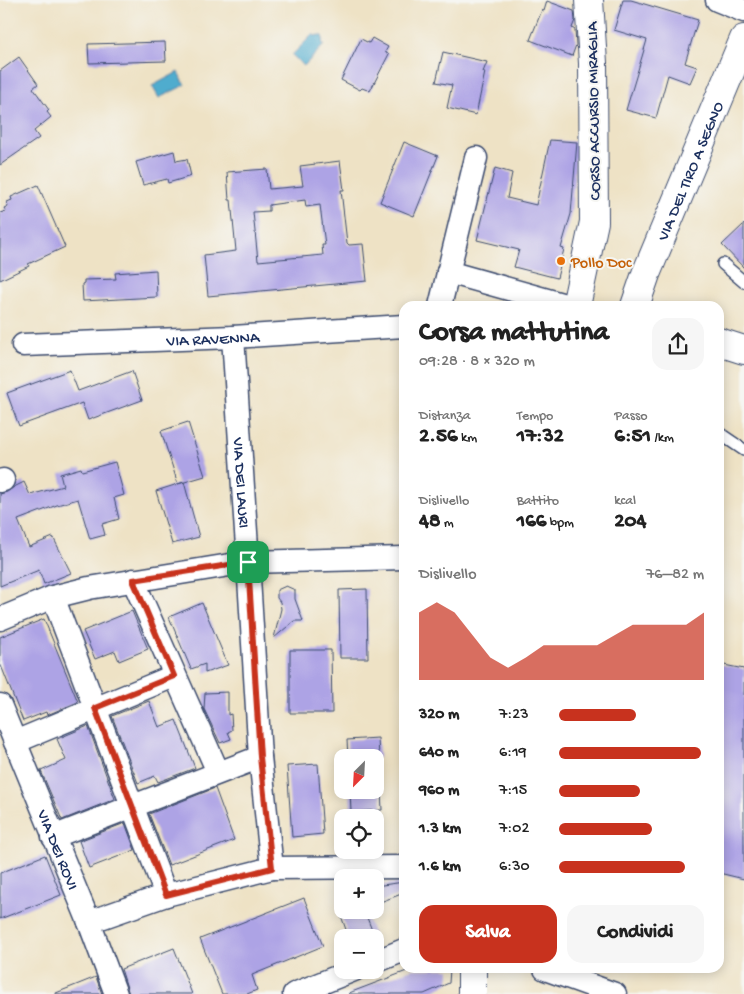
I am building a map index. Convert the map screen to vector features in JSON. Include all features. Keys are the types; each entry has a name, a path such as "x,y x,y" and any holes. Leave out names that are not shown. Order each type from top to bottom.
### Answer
{"street":[{"name":"CORSO ACCURSIO MIRAGLIA","path":"577,301 594,222 593,63 589,0"},
{"path":"717,0 744,11"},
{"name":"VIA DEL TIRO A SEGNO","path":"646,274 744,39"},
{"path":"441,301 476,158"},
{"path":"448,272 551,301"},
{"path":"622,301 635,289 646,274"},
{"path":"637,301 646,274"},
{"name":"VIA RAVENNA","path":"23,345 232,337 399,326"},
{"name":"VIA DEI LAURI","path":"232,337 260,757 272,868"},
{"path":"724,344 744,350"},
{"path":"0,619 53,598 89,588 248,562 399,558"},
{"path":"133,580 218,772"},
{"path":"53,598 166,895"},
{"path":"15,742 174,676"},
{"name":"VIA DEI ROVI","path":"0,705 89,922 116,994"},
{"path":"53,837 260,757"},
{"path":"89,922 166,895 272,868 399,867"},
{"path":"384,958 399,952"},
{"path":"472,973 472,994"},
{"path":"556,973 615,994"},
{"path":"294,994 334,978"}],"lane":[{"path":"723,264 744,282"},
{"path":"724,437 744,450"}],"water":[{"path":"313,34 315,36 322,36 324,45 304,66 292,55"},
{"path":"178,72 185,85 159,98 152,86"}],"building":[{"path":"623,0 631,0 698,20 685,63 697,67 690,83 668,75 656,118 626,110 647,40 614,30"},
{"path":"547,1 574,11 575,20 572,28 575,30 576,45 572,56 530,40"},
{"path":"372,38 388,47 385,52 389,54 370,91 362,88 360,90 341,80 361,39 369,43"},
{"path":"165,42 166,61 89,63 88,44"},
{"path":"443,52 487,62 483,72 485,72 476,115 447,108 452,85 436,82"},
{"path":"19,57 38,84 33,88 49,110 47,112 51,117 34,131 39,138 0,165 0,71"},
{"path":"550,140 577,142 571,214 561,248 564,249 557,278 514,267 519,250 477,240 495,168 512,173 507,198 536,205"},
{"path":"404,142 438,156 414,216 380,202"},
{"path":"174,151 176,161 187,159 191,176 168,183 167,179 143,185 136,162"},
{"path":"340,161 344,190 341,190 347,243 349,245 363,244 367,281 208,296 204,255 236,251 227,172 267,169 269,189 303,186 300,166","holes":["305,200 306,207 320,205 325,245 322,245 323,255 258,261 253,212 269,211 269,205"]},
{"path":"38,185 65,247 28,264 29,266 0,280 0,213 6,211 4,208 8,206 7,202 12,200 11,197"},
{"path":"744,224 744,268 722,245"},
{"path":"156,270 157,297 83,301 82,284 84,280 116,279 115,273"},
{"path":"70,370 78,391 132,371 142,400 88,420 82,403 19,426 7,393"},
{"path":"188,422 205,476 178,484 161,431"},
{"path":"115,462 124,495 114,498 119,519 102,524 105,535 90,539 78,499 18,520 29,547 53,537 71,573 44,584 39,570 0,586 0,494 24,482 30,495 63,486 60,474 81,468 82,471"},
{"path":"184,482 199,537 172,544 156,491"},
{"path":"286,586 295,590 295,599 303,621 294,621 274,638 281,609 277,598 277,590"},
{"path":"367,589 368,658 340,658 339,590"},
{"path":"202,603 228,665 205,673 205,664 191,669 169,617"},
{"path":"132,611 148,649 119,661 115,651 95,659 83,631"},
{"path":"44,619 78,702 47,715 46,712 23,721 0,663 0,637"},
{"path":"290,650 331,650 332,713 290,713"},
{"path":"724,665 744,669 744,879 724,874"},
{"path":"228,692 228,715 231,714 232,730 228,732 231,739 220,743 204,709 205,693"},
{"path":"149,701 159,727 176,720 195,768 158,782 155,776 138,783 112,716"},
{"path":"88,726 115,799 62,820 41,771 66,760 57,739"},
{"path":"378,738 379,749 348,749 347,740"},
{"path":"318,764 323,834 292,837 287,766"},
{"path":"215,788 234,840 169,865 149,814"},
{"path":"350,799 381,799 382,809 351,809"},
{"path":"125,823 135,850 89,868 79,841"},
{"path":"45,855 61,895 0,919 0,873"},
{"path":"399,883 399,895 384,901 384,885"},
{"path":"304,898 323,946 252,975 257,990 247,994 222,994 200,939"},
{"path":"342,919 368,919 371,929 346,929"},
{"path":"174,948 192,994 129,994 121,969"},
{"path":"402,973 450,973 449,983 424,994 349,993"},
{"path":"96,977 102,994 56,994 56,993"}],"place":[{"name":"Pollo Doc","path":"561,261"}],"route":[{"path":"248,562 260,757 272,868 166,895 95,708 174,676 133,580 248,562"}]}
